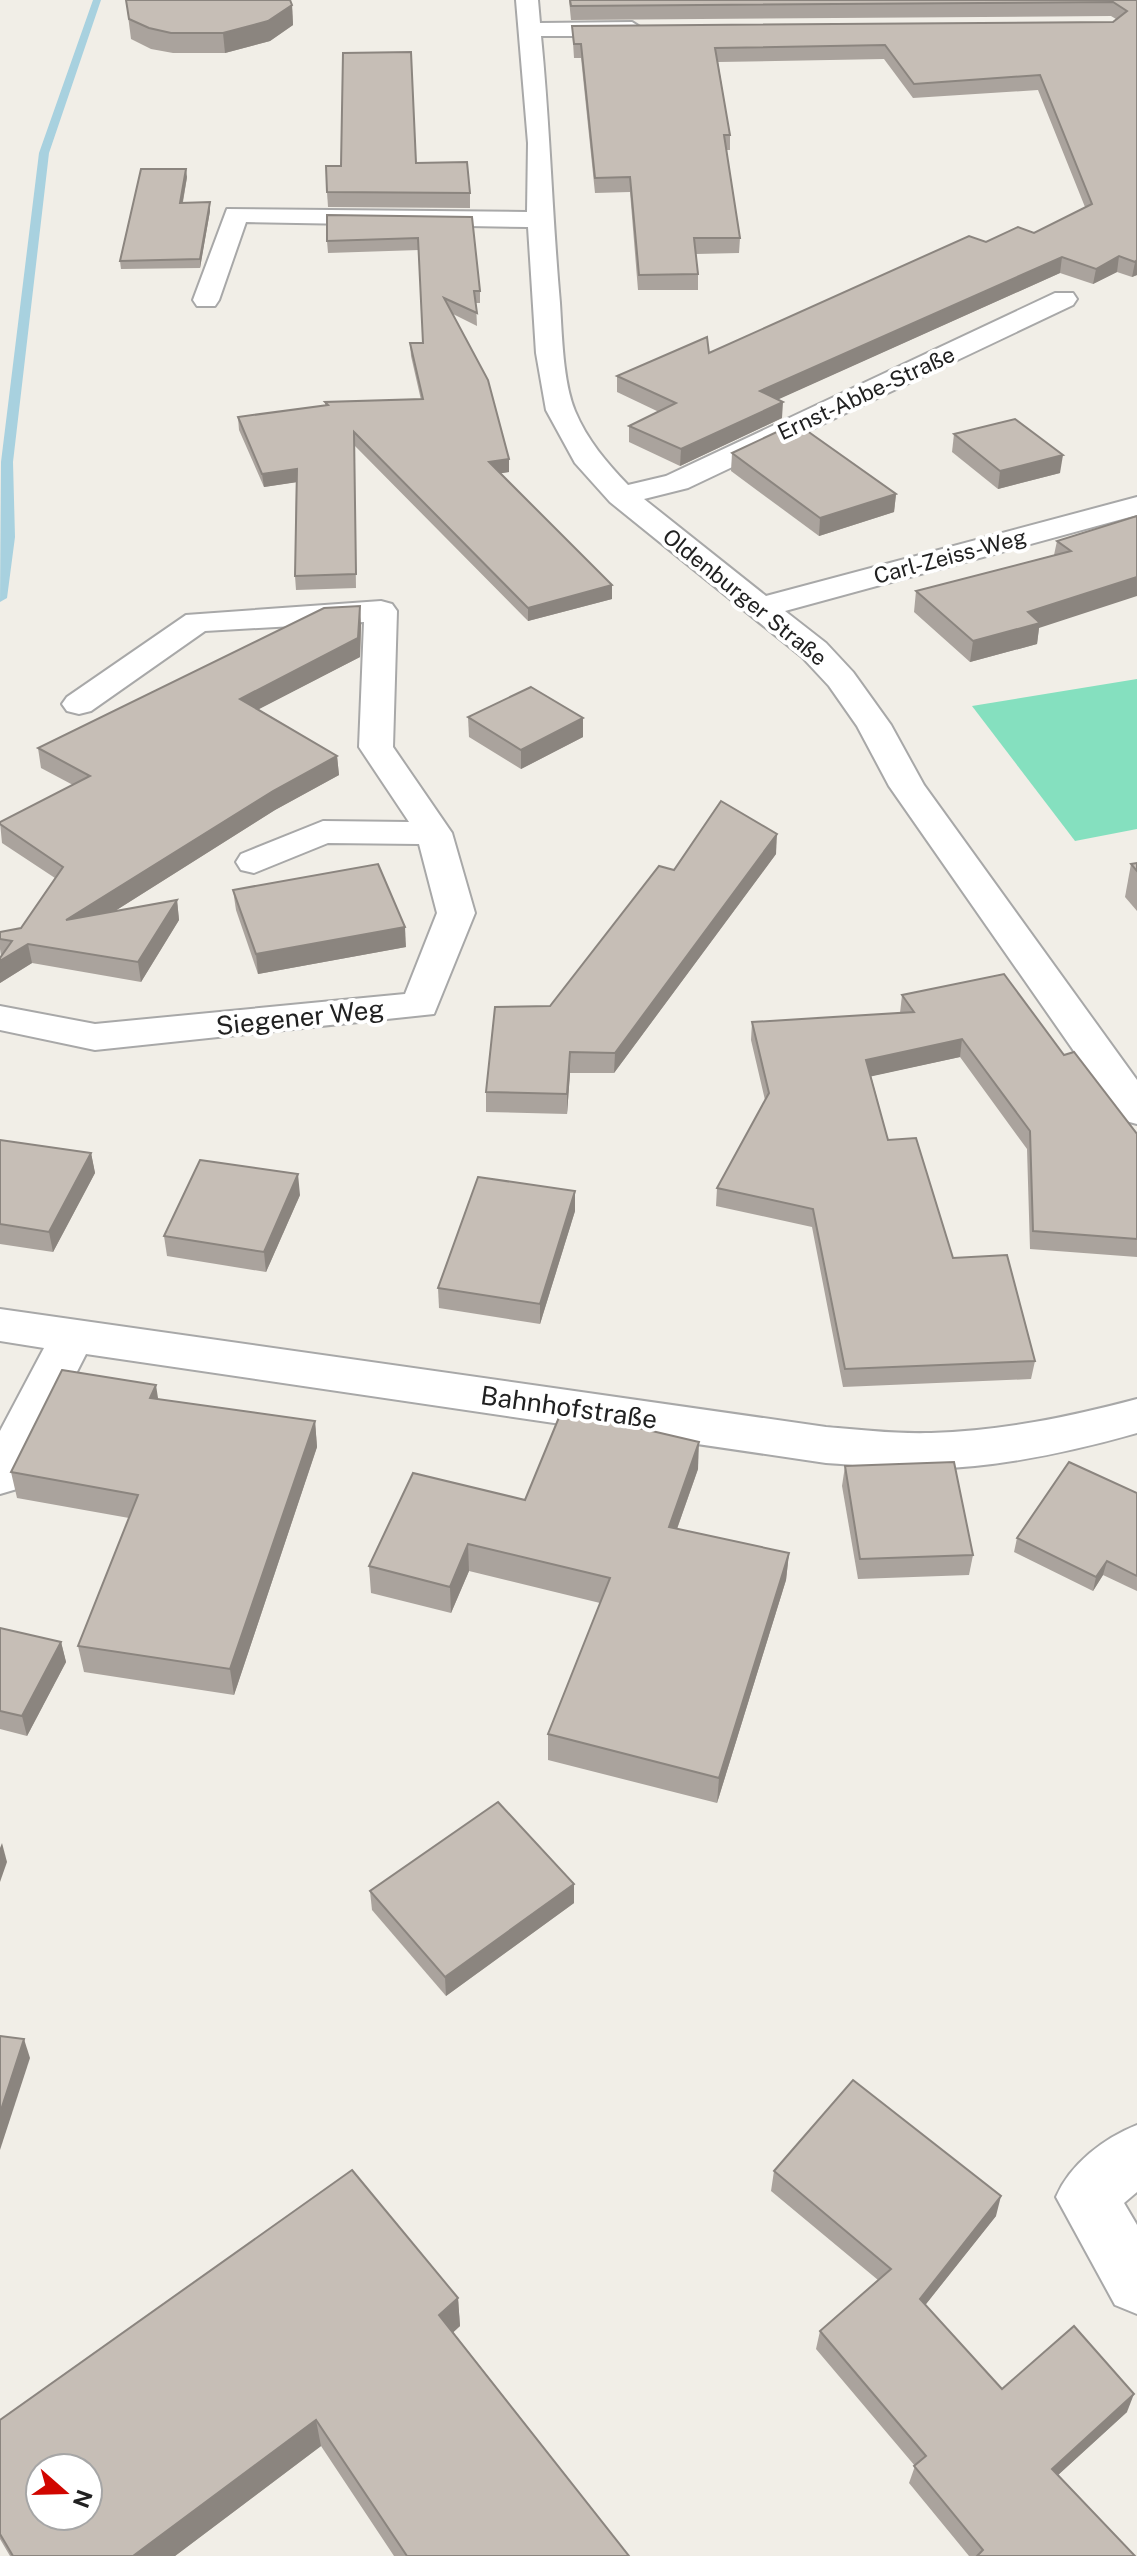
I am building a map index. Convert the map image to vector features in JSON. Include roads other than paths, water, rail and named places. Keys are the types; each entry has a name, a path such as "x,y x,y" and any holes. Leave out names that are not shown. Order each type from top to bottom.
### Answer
{"street":[{"path":"529,15 657,29"},
{"name":"Oldenburger Straße","path":"529,15 540,143 540,220 550,353 560,410 572,435 590,463 621,496 763,607 814,650 841,679 874,725 907,786 1137,1110"},
{"path":"206,300 236,214 540,220"},
{"name":"Ernst-Abbe-Straße","path":"621,496 677,482 1064,299"},
{"name":"Carl-Zeiss-Weg","path":"763,607 1137,506"},
{"name":"Siegener Weg","path":"0,1018 95,1037 420,1005 456,913 434,833 376,747 381,611 197,622 79,704"},
{"path":"254,862 323,832 434,833"},
{"name":"Bahnhofstraße","path":"0,1325 826,1445 928,1451 1002,1446 1137,1416"},
{"path":"0,1476 73,1335"},
{"path":"1137,2153 1086,2197 1137,2283"}],"waterway":[{"path":"0,598 9,537 7,462 44,153 97,0"}]}
